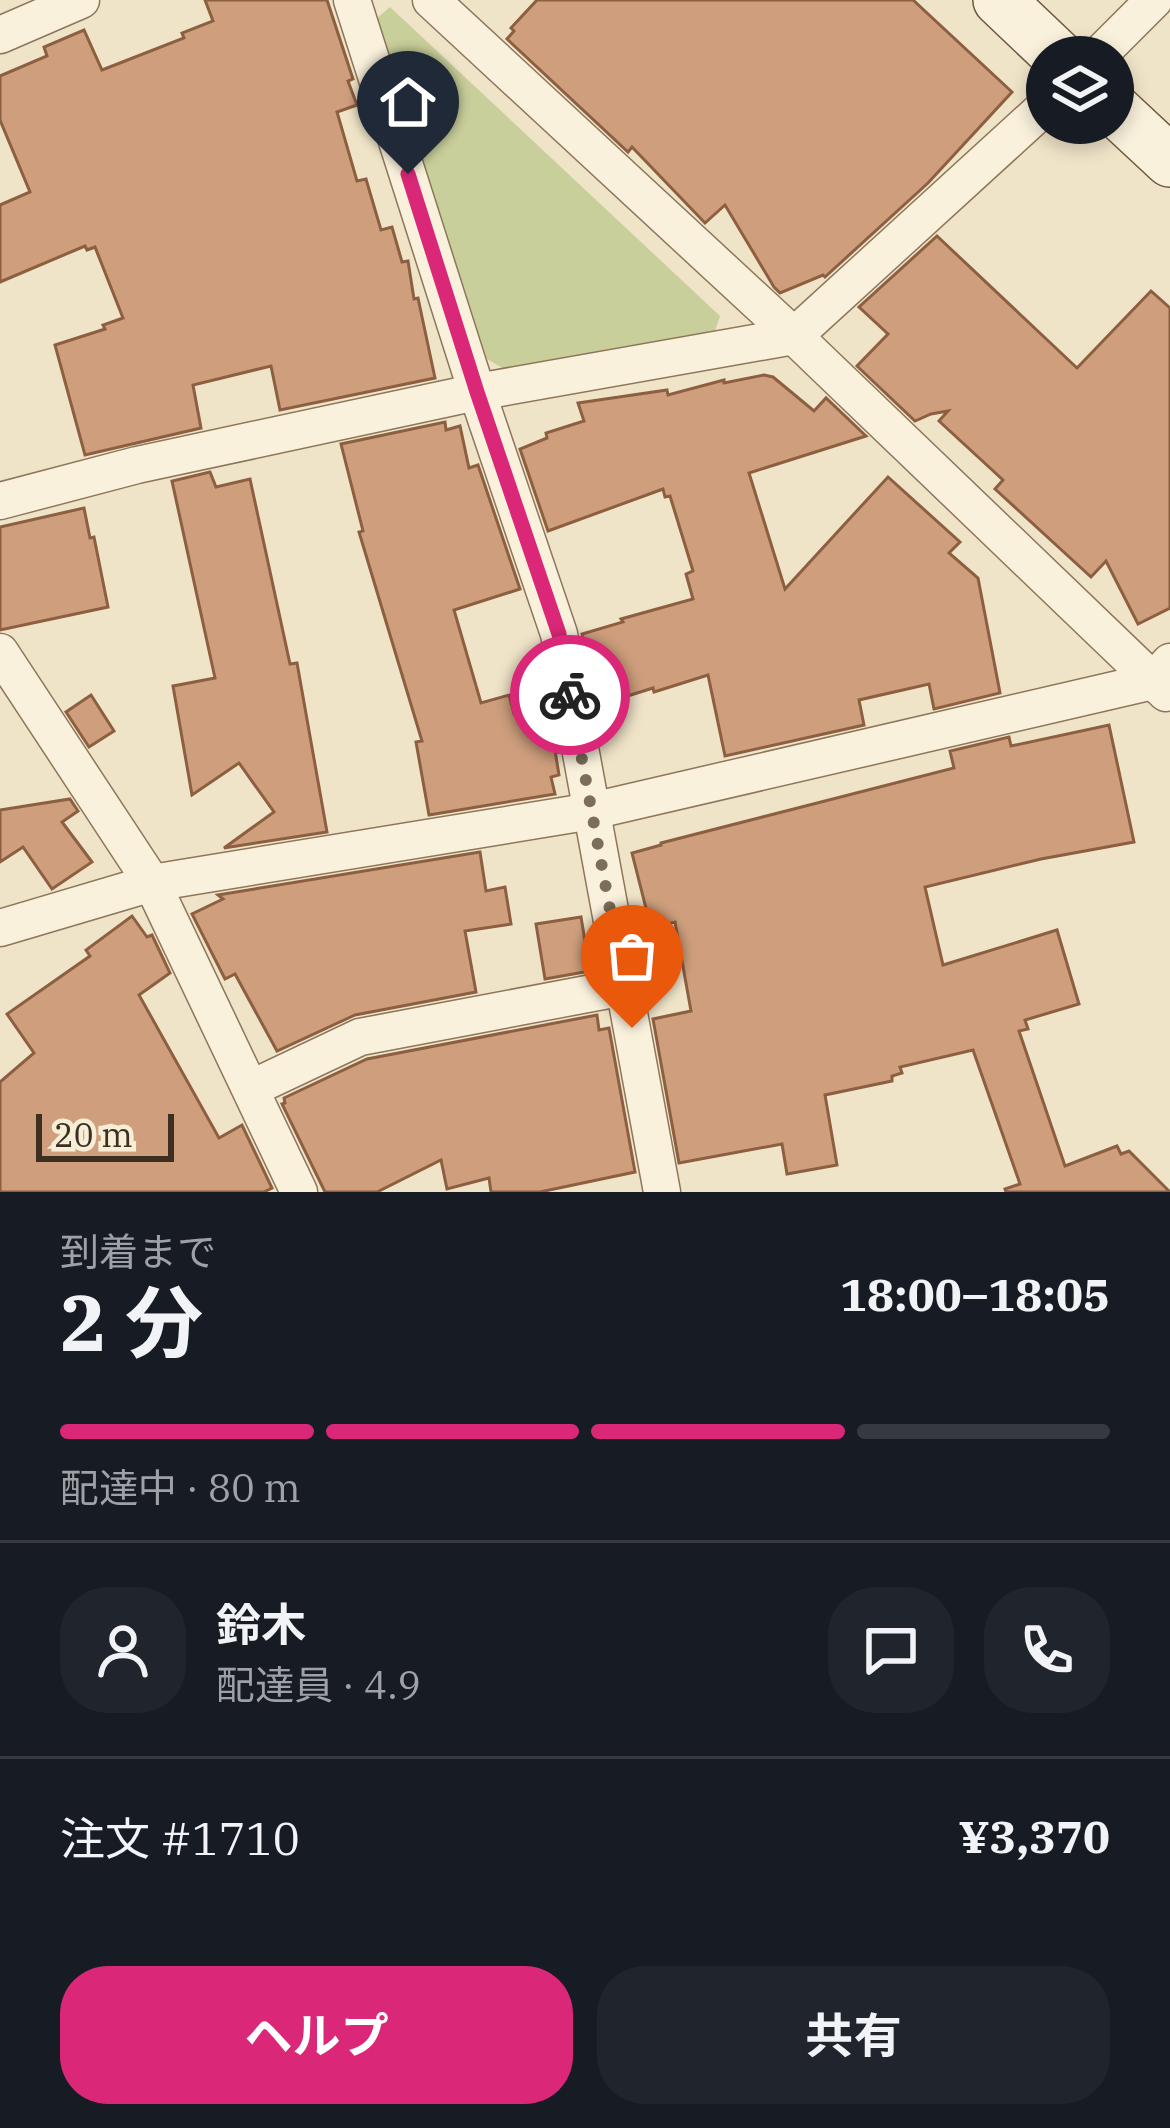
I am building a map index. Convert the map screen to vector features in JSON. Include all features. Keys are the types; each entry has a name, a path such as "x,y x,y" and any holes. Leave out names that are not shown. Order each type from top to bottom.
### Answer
{"main road":[{"path":"999,0 1037,36"},
{"path":"1134,127 1170,161"}],"street":[{"path":"0,35 81,0"},
{"path":"352,0 559,634 662,1192"},
{"path":"431,0 1164,680"},
{"path":"1118,36 1154,0"},
{"path":"0,501 137,465 477,392 794,336 1026,124"},
{"path":"0,652 152,884 299,1192"},
{"path":"0,928 152,884 592,811 1164,680"},
{"path":"252,1088 360,1037 624,987"}],"green space":[{"path":"390,7 720,316 714,334 504,369 487,359 376,19"}],"building":[{"path":"205,0 327,0 357,105 337,112 357,181 366,179 381,230 392,227 402,262 408,261 435,378 280,410 271,366 193,385 201,428 85,455 55,345 123,318 95,247 87,250 85,246 0,282 0,205 30,192 0,120 0,76 47,56 44,47 84,30 102,70 184,38 182,33 213,21"},
{"path":"537,0 913,0 1012,92 928,183 825,277 780,293 725,205 705,223 632,147 628,152 507,39"},
{"path":"937,236 1077,368 1151,291 1170,308 1170,608 1138,624 1106,561 1091,577 995,489 1003,480 939,421 948,411 915,421 857,366 888,334 859,307"},
{"path":"773,377 814,411 826,398 866,436 749,473 785,589 888,477 960,542 949,553 978,578 1000,693 934,709 929,684 859,700 864,725 725,756 708,675 602,704 582,634 693,599 686,574 693,571 670,496 665,497 663,489 548,531 520,449 547,438 546,433 584,421 578,403 667,390 668,395"},
{"path":"445,422 446,430 460,426 469,468 478,465 520,589 454,610 481,703 509,695 514,714 548,707 559,775 551,777 555,794 429,815 416,742 422,741 359,532 363,531 341,444"},
{"path":"210,472 216,487 250,479 290,664 297,663 327,832 224,848 274,812 239,763 192,795 173,686 215,678 172,481"},
{"path":"84,508 108,607 0,630 0,527"},
{"path":"91,695 114,731 89,747 66,712"},
{"path":"1109,725 1134,842 925,887 943,965 1057,930 1079,1004 1025,1020 1028,1029 1019,1031 1065,1166 1117,1146 1121,1154 1129,1151 1170,1192 1006,1192 1020,1184 973,1050 900,1067 902,1073 892,1076 892,1081 825,1095 837,1165 787,1174 782,1144 679,1163 653,1019 691,1011 675,922 651,928 632,853 954,768 950,751 1009,737 1011,746"},
{"path":"70,799 78,811 62,822 92,862 52,889 23,847 0,862 0,810"},
{"path":"480,852 486,891 505,887 511,924 465,931 476,992 355,1015 277,1051 235,974 225,979 192,914 223,899 218,895"},
{"path":"132,916 147,937 152,935 170,973 139,995 219,1138 242,1125 272,1188 264,1192 0,1192 0,1082 34,1053 7,1014 90,956 86,950"},
{"path":"581,917 590,971 545,979 536,924"},
{"path":"597,1015 599,1030 609,1028 635,1172 540,1192 491,1192 489,1178 447,1189 441,1160 377,1192 325,1192 282,1104 284,1098 367,1059"}],"way so far":[{"path":"570,695 632,1028"}],"route":[{"path":"408,174 559,634 570,695"}]}
